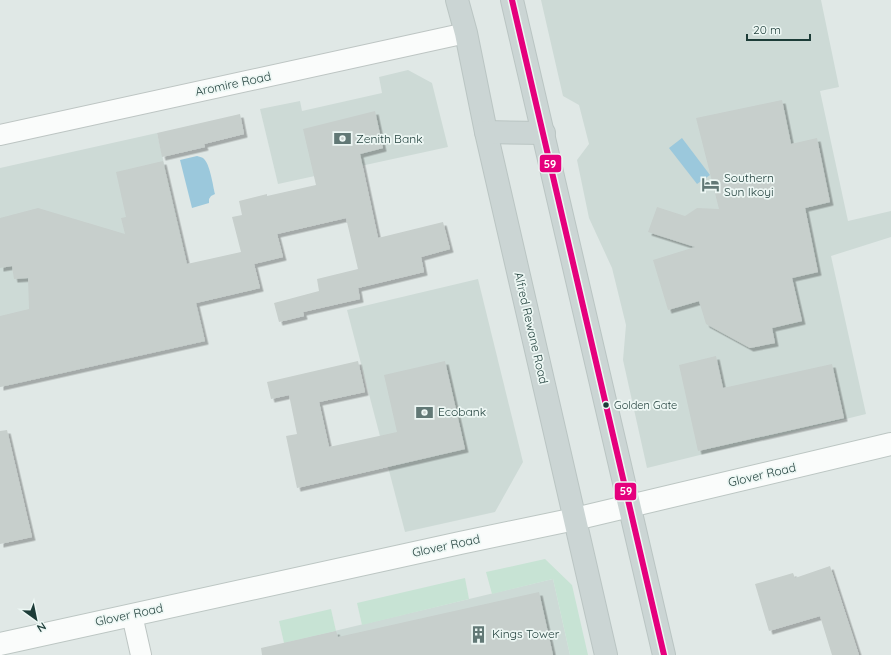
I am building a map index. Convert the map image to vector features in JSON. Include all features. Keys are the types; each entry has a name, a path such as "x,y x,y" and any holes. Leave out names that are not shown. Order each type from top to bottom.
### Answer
{"main road":[{"name":"Alfred Rewane Road","path":"457,0 466,33 486,132 606,655"},
{"path":"512,0 664,655"},
{"path":"486,132 544,133"}],"street":[{"name":"Aromire Road","path":"0,135 466,33"},
{"name":"Glover Road","path":"0,644 629,507 891,444"},
{"path":"132,615 141,655"}],"shaded area":[{"name":"Southern Sun Ikoyi","path":"541,0 821,0 839,87 820,91 848,221 891,211 891,237 831,256 866,414 647,468 623,360 626,325 612,268 589,218 577,160 589,144 579,105 563,96"},
{"path":"408,70 432,83 448,147 278,184 260,109 300,101 302,111 382,93 379,77"},
{"path":"157,133 205,341 0,387 0,168"},
{"path":"478,279 523,462 495,512 405,532 347,310"},
{"name":"Kings Tower","path":"553,579 570,655 287,655 284,643"}],"green space":[{"path":"545,559 572,585 588,655 570,655 553,579 492,594 486,572"},
{"path":"465,578 469,599 362,625 357,603"},
{"path":"331,609 336,631 284,643 279,621"}],"water":[{"path":"682,138 710,175 697,184 669,148"},
{"path":"197,156 203,158 208,165 215,194 209,199 209,203 192,208 180,160"}],"building":[{"path":"782,100 791,144 817,138 830,202 805,208 818,272 792,278 802,321 772,328 775,343 750,348 706,324 699,301 668,310 653,260 695,247 648,232 657,207 685,216 697,208 719,209 696,118"},
{"path":"375,111 383,148 360,154 378,238 443,222 450,249 421,257 424,272 358,288 360,299 303,312 304,316 279,322 274,303 319,291 317,279 358,269 346,218 277,234 283,257 254,264 260,288 196,303 205,341 0,387 0,316 29,309 28,278 14,279 12,266 0,268 0,218 38,208 125,234 121,218 126,217 116,172 163,161 187,264 241,252 232,217 242,215 239,201 316,185 303,129"},
{"path":"240,114 244,134 204,144 205,147 162,157 157,133"},
{"path":"716,356 723,388 832,364 844,418 698,451 679,365"},
{"path":"358,361 365,392 319,402 329,447 397,432 384,375 445,361 465,449 297,488 286,436 297,434 289,395 271,399 267,382"},
{"path":"7,430 32,537 0,544 0,431"},
{"path":"830,566 859,655 832,655 820,616 769,631 755,584 793,573 795,578"},
{"name":"Kings Tower","path":"539,592 553,655 262,655 261,648 336,631 338,637"}],"transit line":[{"name":"59","path":"512,0 664,655"}],"place":[{"name":"Zenith Bank","path":"343,139"},
{"name":"Southern Sun Ikoyi","path":"711,185"},
{"name":"Golden Gate","path":"606,405"},
{"name":"Ecobank","path":"425,412"},
{"name":"Kings Tower","path":"479,634"}]}
